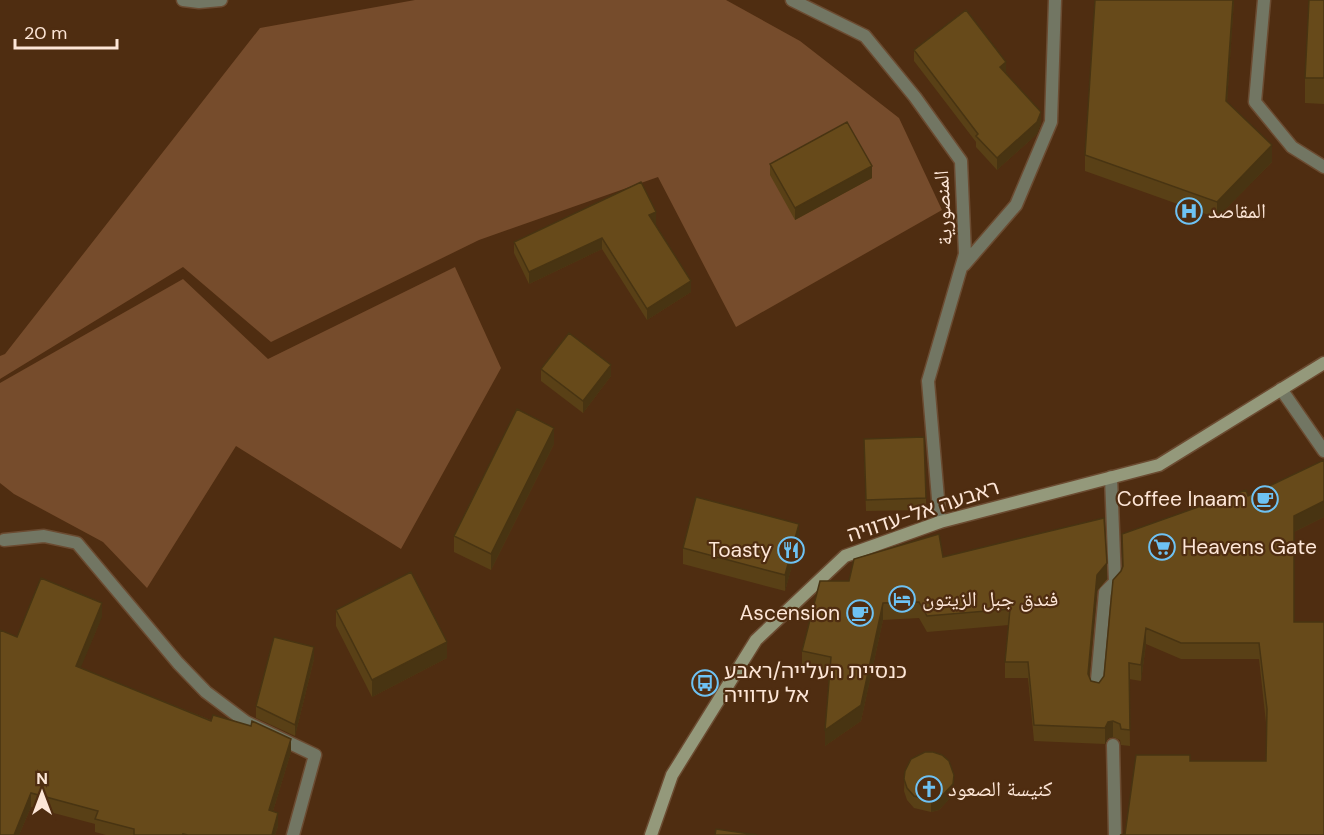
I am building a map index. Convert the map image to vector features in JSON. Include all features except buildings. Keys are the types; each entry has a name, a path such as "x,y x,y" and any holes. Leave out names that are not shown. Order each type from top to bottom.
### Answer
{"street":[{"path":"183,0 200,2 221,0"},
{"name":"المنصورية","path":"792,0 865,36 915,97 961,161 965,255 928,381 940,522"},
{"path":"961,268 1016,205 1051,122 1055,0"},
{"path":"1264,0 1255,102 1292,147 1324,168"},
{"name":"ראבעה אל-עדוויה","path":"651,835 672,775 756,640 844,556 940,522 1159,465 1324,363"},
{"path":"1281,389 1324,452"},
{"path":"1096,691 1105,592 1115,582 1112,477"},
{"path":"4,540 44,536 77,543 178,663 206,692 246,722 315,754 293,835"},
{"path":"1113,745 1116,835"}],"shaded area":[{"path":"415,0 726,0 800,41 899,118 942,210 736,327 658,177 479,240 271,342 183,267 0,379 0,356 5,354 260,28"},
{"path":"455,267 501,368 401,549 236,446 147,588 103,542 14,494 0,483 0,383 183,279 268,359"}],"place":[{"name":"المقاصد","path":"1189,211"},
{"name":"Coffee Inaam","path":"1265,499"},
{"name":"Heavens Gate","path":"1162,547"},
{"name":"Toasty","path":"791,550"},
{"name":"فندق جبل الزيتون","path":"902,599"},
{"name":"Ascension","path":"860,613"},
{"name":"כנסיית העלייה/ראבע אל עדוויה","path":"705,683"},
{"name":"كنيسة الصعود","path":"929,789"}]}
